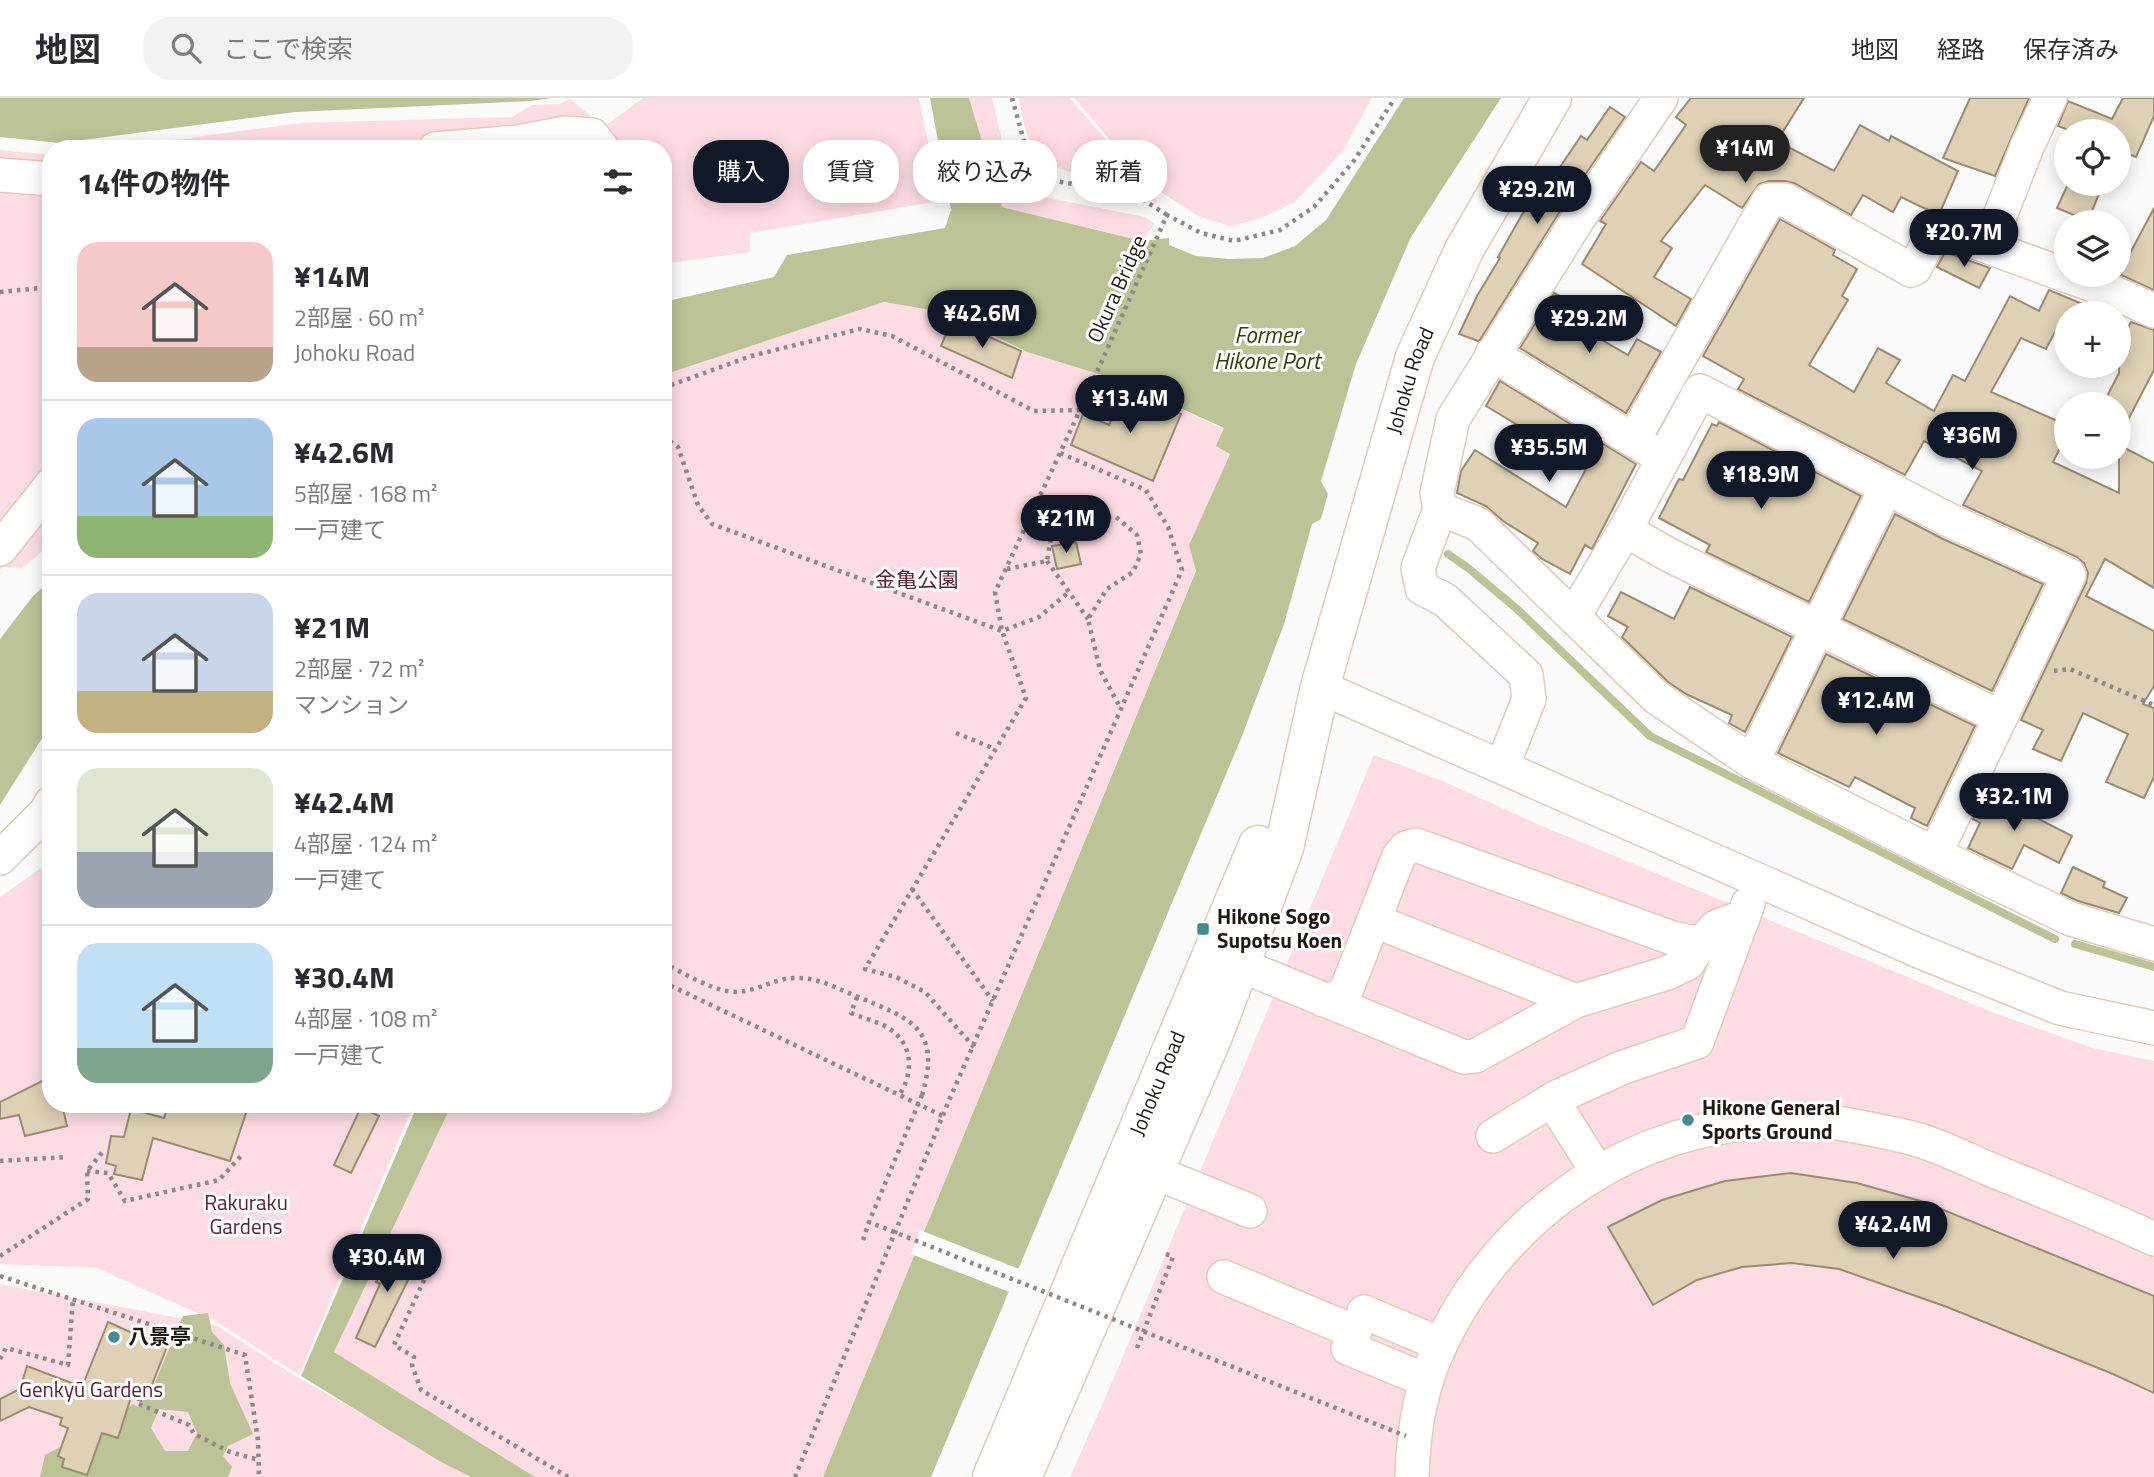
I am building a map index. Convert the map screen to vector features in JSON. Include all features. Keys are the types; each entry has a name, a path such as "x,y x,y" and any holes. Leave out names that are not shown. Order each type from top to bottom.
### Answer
{"main road":[{"name":"Johoku Road","path":"1022,1477 1213,1036 1284,848 1320,687 1415,357 1464,250 1552,98"},
{"name":"Johoku Road","path":"992,1477 1194,1000 1320,687"}],"street":[{"path":"1502,767 1529,699 1526,675 1445,600 1422,588 1418,568 1440,509 1437,493 1452,419 1578,219 1661,98"},
{"path":"1988,246 2027,147 2050,98"},
{"path":"529,140 565,133 592,135 596,140"},
{"path":"0,175 42,178"},
{"path":"1633,440 1769,201 1785,200 1911,270 1915,268 1934,230 1988,246 2117,294 2154,311"},
{"path":"1492,354 1662,458"},
{"path":"1574,616 1625,530 1700,391 1951,521 2069,575 1935,854"},
{"path":"1752,762 1886,488"},
{"path":"0,549 42,496"},
{"path":"1440,509 1478,524 1656,697 1752,762 2071,919 2154,944"},
{"path":"1625,530 1671,556 2000,718"},
{"path":"1320,687 1921,952 2060,1008 2154,1028"},
{"path":"0,858 42,816"},
{"path":"1323,1000 1334,999 1347,988 1399,856 1406,848 1416,845 1672,938 1700,944"},
{"path":"1493,1136 1552,1100 1621,1068 1697,1042 1758,880"},
{"path":"1240,965 1464,1057 1475,1056 1576,1001 1688,963 1700,944 1716,927 1743,917"},
{"path":"1375,921 1576,1001"},
{"path":"1552,1100 1597,1171"},
{"path":"1412,1477 1413,1446 1427,1381 1440,1344 1477,1280 1522,1227 1597,1171 1656,1144 1714,1127 1769,1121 1831,1122 1917,1139 2154,1239"},
{"path":"1154,1172 1250,1211"},
{"path":"1224,1277 1356,1331 1427,1381"},
{"path":"1356,1331 1440,1344"}],"path":[{"path":"1012,98 1024,141 1035,167 1056,181 1136,195 1167,217 1201,233 1234,241 1280,230 1314,207 1353,162 1395,98"},
{"name":"Okura Bridge","path":"995,749 1026,698 1002,631 995,592 1167,217"},
{"path":"0,292 42,288"},
{"path":"672,385 751,356 860,329 892,336 1034,411 1080,410"},
{"path":"672,443 678,447 698,505 712,524 1002,631 1039,617 1069,592"},
{"path":"795,1477 943,1116 1182,570 1168,527 1146,490 1060,453"},
{"path":"1088,619 1107,589 1133,572 1141,554 1137,535 1116,517 1081,518 1051,537 1047,561 1088,619 1100,670 1121,709"},
{"path":"1006,570 1047,561"},
{"path":"2028,659 2055,672 2070,669 2154,705"},
{"path":"956,733 995,749 865,969 896,977 925,992 974,1048"},
{"path":"912,889 993,1002"},
{"path":"672,967 724,991 741,993 793,977 815,979 898,1013 917,1028 928,1048 929,1071 922,1095 863,1240"},
{"path":"672,986 943,1116"},
{"path":"859,997 851,1013 888,1027 902,1041 910,1059 908,1080 900,1094"},
{"path":"0,1256 88,1199 86,1171 104,1149"},
{"path":"86,1171 108,1173 125,1201 219,1180 241,1156"},
{"path":"0,1161 67,1157"},
{"path":"869,1222 1406,1436"},
{"path":"428,1248 432,1263 394,1345 414,1357 412,1365 421,1391 568,1477"},
{"path":"1137,1348 1173,1257 1164,1253"},
{"path":"0,1276 245,1355 258,1440 259,1477"},
{"path":"0,1360 6,1348 68,1365 73,1299"},
{"path":"139,1404 188,1425 194,1433 230,1452 258,1460"}],"green space":[{"path":"643,98 919,98 928,140 913,140 913,203 928,203 750,233 750,252 672,263 672,140 174,140 300,123 512,117 532,105 560,104 570,99 604,127"},
{"path":"969,98 992,98 1002,140 982,140"},
{"path":"1019,98 1070,98 1106,140 1071,140 1071,173 1057,168 1057,140 1030,140"},
{"path":"1074,98 1372,98 1342,152 1295,202 1259,219 1230,226 1198,216 1167,196 1167,140 1110,140"},
{"path":"0,150 42,154 42,551 22,568 2,567 0,571"},
{"path":"1057,200 1145,217 1154,224 1143,241 1002,207 1001,203 1057,203"},
{"name":"金亀公園","path":"884,302 948,313 1027,352 1118,380 1224,429 1230,454 1189,545 1196,570 823,1477 535,1477 334,1352 448,1113 672,1113 672,372"},
{"name":"Hikone General Sports Ground","path":"1374,755 1440,780 1542,826 1997,1014 2093,1048 2154,1061 2154,1477 1070,1477"},
{"name":"Rakuraku Gardens","path":"42,867 42,1113 410,1113 299,1375 217,1322 97,1268 0,1264 0,897"},
{"name":"Genkyū Gardens","path":"0,1284 216,1325 297,1377 474,1477 0,1477"}],"water":[{"path":"0,98 552,98 295,112 83,140 42,141 0,137"},
{"name":"Former Hikone Port","path":"930,98 969,98 982,140 938,140"},
{"name":"Former Hikone Port","path":"1404,98 1501,98 1411,237 1356,364 1321,481 1328,494 1321,519 1312,524 1284,624 1242,736 931,1477 823,1477 1196,571 1189,545 1230,454 1216,446 1224,428 1118,380 1027,352 948,313 884,302 672,372 672,300 774,277 787,255 945,228 951,210 950,203 1001,203 1002,207 1142,241 1169,238 1169,245 1196,256 1263,258 1295,246 1326,220"},
{"path":"42,588 42,738 0,805 0,639"},
{"path":"414,1113 448,1113 334,1352 535,1477 471,1477 441,1462 301,1376"},
{"path":"208,1313 212,1332 224,1345 230,1383 253,1434 228,1446 223,1456 232,1467 228,1477 40,1477 45,1455 89,1432 112,1426 132,1404 138,1407 153,1387 183,1316","holes":["159,1409 188,1412 197,1433 188,1451 165,1451 151,1428"]}],"pier":[{"path":"920,1230 1022,1270 1012,1293 911,1254"}],"building":[{"path":"1691,98 1804,98 1777,141 1834,171 1860,125 1889,141 1891,136 1958,171 1941,210 1930,211 1901,197 1893,212 1863,195 1851,215 1794,183 1785,181 1759,184 1742,208 1705,185 1661,241 1672,248 1654,277 1691,299 1676,326 1582,264 1606,224 1600,221 1641,162 1654,171 1686,125 1676,117"},
{"path":"1970,98 2029,98 1995,176 1943,158"},
{"path":"2123,98 2154,98 2154,116 2136,157 2131,155 2131,119 2112,119"},
{"path":"2068,101 2112,119 2061,119"},
{"path":"1610,107 1625,117 1562,208 1480,340 1459,334 1528,204 1533,207 1581,136 1587,140"},
{"path":"2062,196 2098,196 2092,210 2057,208"},
{"path":"2154,208 2154,290 2131,279 2131,251"},
{"path":"1780,219 1835,250 1833,255 1857,269 1842,296 1848,300 1809,365 1854,392 1878,348 1900,360 1886,383 1934,411 1953,375 1965,381 2010,296 2039,311 2049,290 2075,301 2054,301 2054,334 2046,349 2021,338 1991,392 2054,419 2054,469 2068,469 2119,493 2119,469 2131,469 2131,451 2154,463 2154,588 2105,559 2086,596 2154,631 2154,686 2143,704 2154,708 2154,777 2144,798 2106,782 2128,734 2083,713 2061,761 2033,749 2043,730 2021,720 2086,583 2088,573 2084,563 2077,557 1963,505 1982,471 1924,441 1905,475 1738,389 1744,379 1703,356"},
{"path":"1945,252 1990,268 1979,288 1937,267"},
{"path":"1554,293 1589,312 1580,327 1628,355 1637,339 1661,352 1626,413 1520,348"},
{"path":"2131,322 2154,330 2154,370 2131,414 2131,392 2109,392 2116,378 2131,378"},
{"path":"950,324 976,335 978,332 1021,351 1012,378 941,346"},
{"path":"1500,381 1636,464 1592,549 1585,545 1570,574 1533,551 1538,543 1503,521 1486,506 1457,493 1461,471 1475,450 1566,507 1587,467 1486,406"},
{"path":"1124,391 1181,414 1153,481 1071,445 1083,414 1109,425"},
{"path":"1719,422 1861,496 1809,602 1706,552 1710,545 1659,518 1679,479 1683,480 1712,424 1717,426"},
{"path":"1895,514 2043,584 1992,691 1843,619"},
{"path":"1076,542 1081,564 1057,569 1052,546"},
{"path":"1690,587 1792,637 1745,732 1729,723 1732,715 1686,694 1668,682 1622,637 1628,627 1608,616 1621,592 1674,619"},
{"path":"1826,654 1975,726 1927,826 1911,818 1915,808 1855,777 1849,787 1778,753"},
{"path":"1986,792 2072,836 2059,863 2024,845 2012,869 1968,848 1980,823 1973,819"},
{"path":"2073,867 2105,882 2103,887 2127,898 2119,913 2061,893"},
{"path":"42,1081 42,1113 64,1113 67,1126 25,1136 19,1115 0,1119 0,1102"},
{"path":"130,1113 146,1113 164,1118 166,1113 246,1113 230,1161 153,1138 142,1180 114,1174 116,1166 106,1163 111,1136 124,1137"},
{"path":"358,1113 373,1113 379,1116 351,1173 334,1165"},
{"path":"1791,1173 1857,1183 1924,1202 2154,1296 2154,1393 1947,1307 1839,1269 1792,1263 1742,1267 1697,1280 1653,1305 1608,1227 1662,1200 1725,1181"},
{"path":"395,1244 416,1254 412,1262 416,1264 375,1347 356,1338 380,1284 376,1282"},
{"path":"108,1322 148,1340 149,1337 168,1344 149,1392 146,1391 141,1401 131,1397 118,1438 102,1433 87,1475 62,1467 64,1459 58,1456 68,1428 60,1425 62,1418 29,1407 0,1421 0,1399 20,1389 27,1366 82,1387"}],"waterway":[{"path":"1448,554 1517,609 1650,736 2055,939"},
{"path":"2075,944 2154,967"}],"place":[{"name":"Hikone Sogo Supotsu Koen","path":"1203,929"},
{"name":"Hikone General Sports Ground","path":"1688,1120"},
{"name":"八景亭","path":"114,1337"}]}
